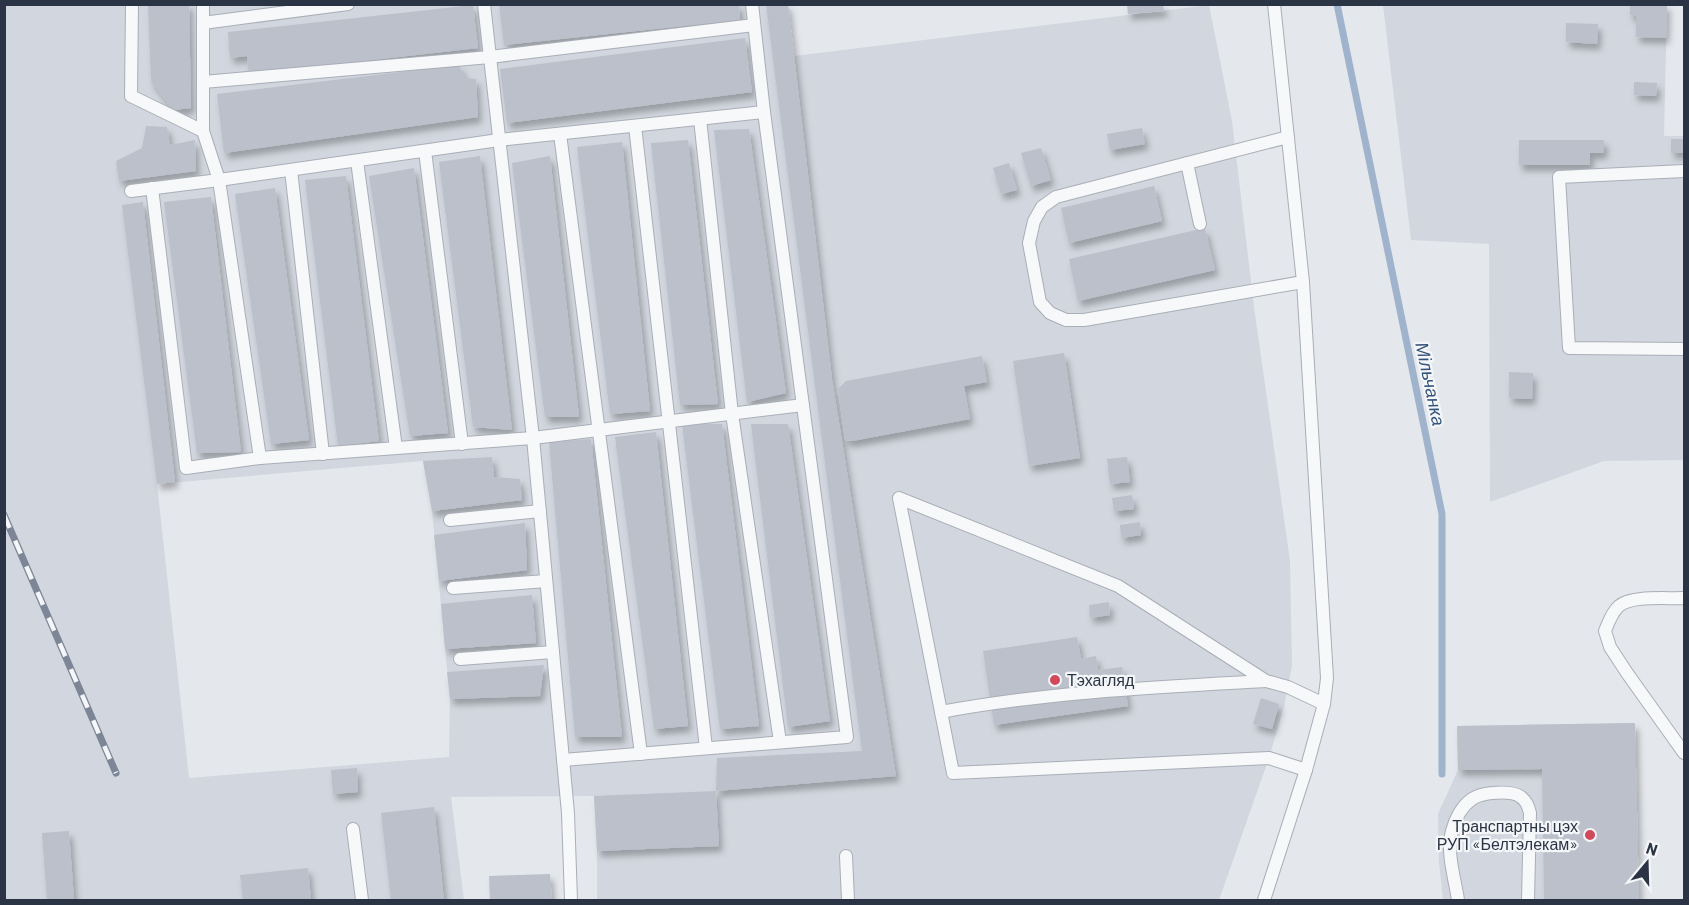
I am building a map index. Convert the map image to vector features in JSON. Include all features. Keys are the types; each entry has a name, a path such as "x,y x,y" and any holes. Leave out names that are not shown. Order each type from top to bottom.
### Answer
{"lane":[{"path":"132,4 131,96 203,131"},
{"path":"203,4 203,131 219,180 260,458"},
{"path":"203,23 348,4"},
{"path":"484,4 533,438 568,813 571,900"},
{"path":"563,760 847,737 764,112 752,4"},
{"path":"1264,900 1306,770 1324,704 1327,678 1304,282 1274,4"},
{"path":"203,82 490,57 754,25"},
{"path":"130,191 499,141 764,112"},
{"path":"700,119 732,414 780,742"},
{"path":"635,126 706,748"},
{"path":"560,134 641,754"},
{"path":"1288,137 1056,197 1042,207 1034,221 1029,243 1040,302 1050,313 1066,320 1084,320 1304,282"},
{"path":"425,151 462,444"},
{"path":"357,161 396,448"},
{"path":"1187,163 1200,224"},
{"path":"291,170 322,454"},
{"path":"1684,171 1559,177 1569,348 1684,349"},
{"path":"152,188 186,468 260,458 533,438 803,405"},
{"path":"1306,770 1269,758 953,773 899,498 1118,586 1266,681 1288,687 1324,704"},
{"path":"450,520 540,511"},
{"path":"453,588 546,581"},
{"path":"1684,598 1632,600 1618,606 1605,631 1610,647 1684,753"},
{"path":"460,659 553,652"},
{"path":"941,712 990,703 1103,692 1266,681"},
{"path":"1458,900 1451,852 1452,832 1460,812 1472,799 1488,793 1519,795 1528,804 1530,813 1528,900"},
{"path":"353,829 362,900"},
{"path":"846,856 848,900"}],"shaded area":[{"path":"4,5 788,5 794,56 1209,5 1232,121 1254,307 1290,561 1292,666 1284,707 1269,758 1219,900 597,900 594,796 451,797 464,900 5,900","holes":["423,461 432,511 450,699 449,757 189,778 157,484"]},
{"path":"1383,5 1667,5 1664,136 1684,136 1684,460 1604,461 1490,502 1489,244 1411,240"},
{"name":"Транспартны цэх РУП «Белтэлекам»","path":"1635,723 1639,900 1443,900 1438,814 1458,770 1457,726"}],"building":[{"path":"148,4 189,4 191,108 173,110 151,81"},
{"path":"499,4 739,4 740,20 504,45"},
{"path":"766,4 788,4 832,379 896,776 716,791 717,758 862,751"},
{"path":"1127,4 1163,4 1164,11 1128,14"},
{"path":"1630,4 1667,4 1666,38 1636,37 1636,16 1630,15"},
{"path":"473,5 478,48 249,74 247,56 230,58 228,32"},
{"path":"1566,23 1598,24 1597,44 1566,42"},
{"path":"745,38 752,92 507,123 500,69"},
{"path":"459,65 465,78 476,79 478,117 224,153 217,94"},
{"path":"1634,82 1657,83 1656,96 1634,95"},
{"path":"146,126 167,127 170,145 195,140 196,171 119,181 116,161 142,148"},
{"path":"1142,128 1145,144 1110,150 1107,134"},
{"path":"749,129 786,393 747,402 714,130"},
{"path":"1671,139 1684,139 1684,153 1671,153"},
{"path":"688,140 718,404 680,405 651,143"},
{"path":"1519,140 1604,140 1604,153 1590,153 1590,165 1519,165"},
{"path":"622,142 650,411 610,414 577,147"},
{"path":"1041,148 1051,180 1031,186 1021,153"},
{"path":"480,156 512,430 473,427 439,162"},
{"path":"550,156 579,417 545,417 512,163"},
{"path":"1009,163 1017,190 1001,194 993,168"},
{"path":"414,168 448,433 410,436 369,176"},
{"path":"346,176 379,441 338,446 305,180"},
{"path":"1154,186 1162,221 1069,243 1061,208"},
{"path":"275,188 309,440 271,444 235,194"},
{"path":"211,197 241,452 197,453 164,202"},
{"path":"143,202 175,482 157,484 122,205"},
{"path":"1205,228 1215,270 1078,301 1069,259"},
{"path":"1064,353 1080,458 1029,466 1013,361"},
{"path":"982,356 987,382 964,386 970,419 852,441 845,440 838,389 846,381"},
{"path":"1509,372 1533,373 1532,399 1509,398"},
{"path":"682,424 722,424 759,726 720,729"},
{"path":"751,424 788,424 830,721 788,727"},
{"path":"656,432 688,726 654,729 615,437"},
{"path":"591,439 622,737 575,737 549,442"},
{"path":"492,457 494,477 520,479 522,500 432,511 423,461"},
{"path":"1127,457 1130,482 1110,484 1107,459"},
{"path":"1132,495 1134,509 1114,511 1112,498"},
{"path":"1140,522 1141,535 1121,538 1120,525"},
{"path":"525,523 527,570 439,581 434,535"},
{"path":"532,595 536,643 445,649 441,604"},
{"path":"1109,602 1110,615 1090,618 1089,605"},
{"name":"Тэхагляд","path":"1077,637 1081,659 1096,656 1098,670 1122,667 1128,706 994,725 983,651"},
{"path":"544,665 540,696 450,699 447,672"},
{"path":"1261,698 1279,704 1272,729 1253,724"},
{"name":"Транспартны цэх РУП «Белтэлекам»","path":"1635,723 1639,900 1544,900 1542,769 1458,770 1457,726"},
{"path":"357,768 358,792 333,794 331,770"},
{"path":"716,791 719,846 597,851 594,796"},
{"path":"434,807 444,900 391,900 381,813"},
{"path":"69,831 74,900 47,900 42,833"},
{"path":"308,868 311,900 243,900 240,875"},
{"path":"550,874 552,900 490,900 489,876"}],"waterway":[{"name":"Мільчанка","path":"1337,4 1442,514 1442,774"}],"railway":[{"path":"4,515 116,773"}],"place":[{"name":"Тэхагляд","path":"1055,680"},
{"name":"Транспартны цэх РУП «Белтэлекам»","path":"1590,835"}]}
